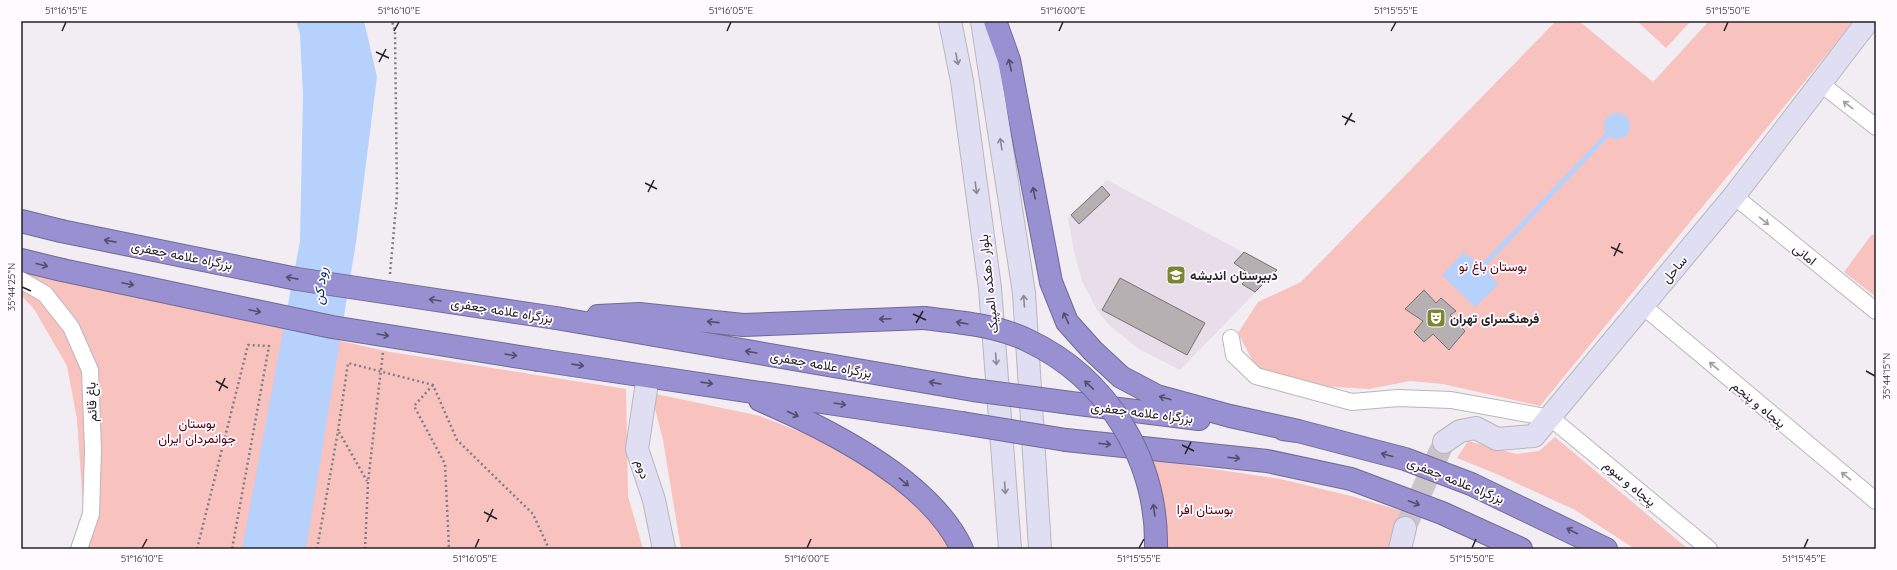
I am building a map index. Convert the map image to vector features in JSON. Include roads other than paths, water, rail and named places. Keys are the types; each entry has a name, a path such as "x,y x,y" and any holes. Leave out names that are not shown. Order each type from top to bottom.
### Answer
{"highway":[{"path":"995,21 1009,60 1051,282 1067,322 1093,351 1121,377 1157,396 1230,416 1298,431"},
{"name":"بزرگراه علامه جعفری","path":"21,221 61,231 297,279 556,318 973,390 1298,431 1405,459 1464,481 1606,549"},
{"path":"21,260 332,327 540,360 962,422 1066,440 1267,461 1351,479 1442,513 1522,549"},
{"path":"556,318 639,314 743,325 924,318 989,328 1026,340 1062,360 1109,404 1125,426 1140,459 1151,491 1157,530 1156,549"},
{"path":"732,387 811,422 886,466 933,507 957,539 962,549"}],"main road":[{"name":"بلوار دهکده المپیک","path":"950,21 962,81 990,288 1010,549"},
{"path":"982,21 1024,293 1040,549"},
{"name":"ساحل","path":"1444,442 1460,431 1476,428 1497,439 1534,436 1551,418 1734,196 1868,21"},
{"name":"دوم","path":"646,389 637,449 654,500 664,549"},
{"path":"1400,549 1405,528"}],"street":[{"path":"1820,83 1876,127"},
{"name":"امانی","path":"1734,196 1876,311"},
{"name":"باغ قائم","path":"21,280 45,294 71,327 90,370 93,450 91,514 79,549"},
{"name":"پنجاه و پنجم","path":"1643,306 1876,501"},
{"path":"1231,338 1234,355 1256,376 1352,402 1398,398 1452,400 1551,418"},
{"name":"پنجاه و سوم","path":"1551,418 1709,549"}],"water":[{"name":"رود کن","path":"296,21 364,21 377,77 356,242 306,549 242,549 300,241 303,95 300,34"},
{"path":"1617,113 1626,117 1630,126 1626,135 1617,139 1608,135 1604,126 1608,117"},
{"path":"1464,252 1489,273 1498,285 1475,307 1442,275"}],"waterway":[{"path":"1482,267 1607,135"}],"tunnel":[{"path":"1405,528 1444,442"}],"place":[{"name":"دبیرستان اندیشه","path":"1176,275"},
{"name":"فرهنگسرای تهران","path":"1436,318"}],"park label":[{"name":"بوستان باغ نو","path":"1493,266"},
{"name":"بوستان جوانمردان ایران","path":"197,430"},
{"name":"بوستان افرا","path":"1205,509"}]}
